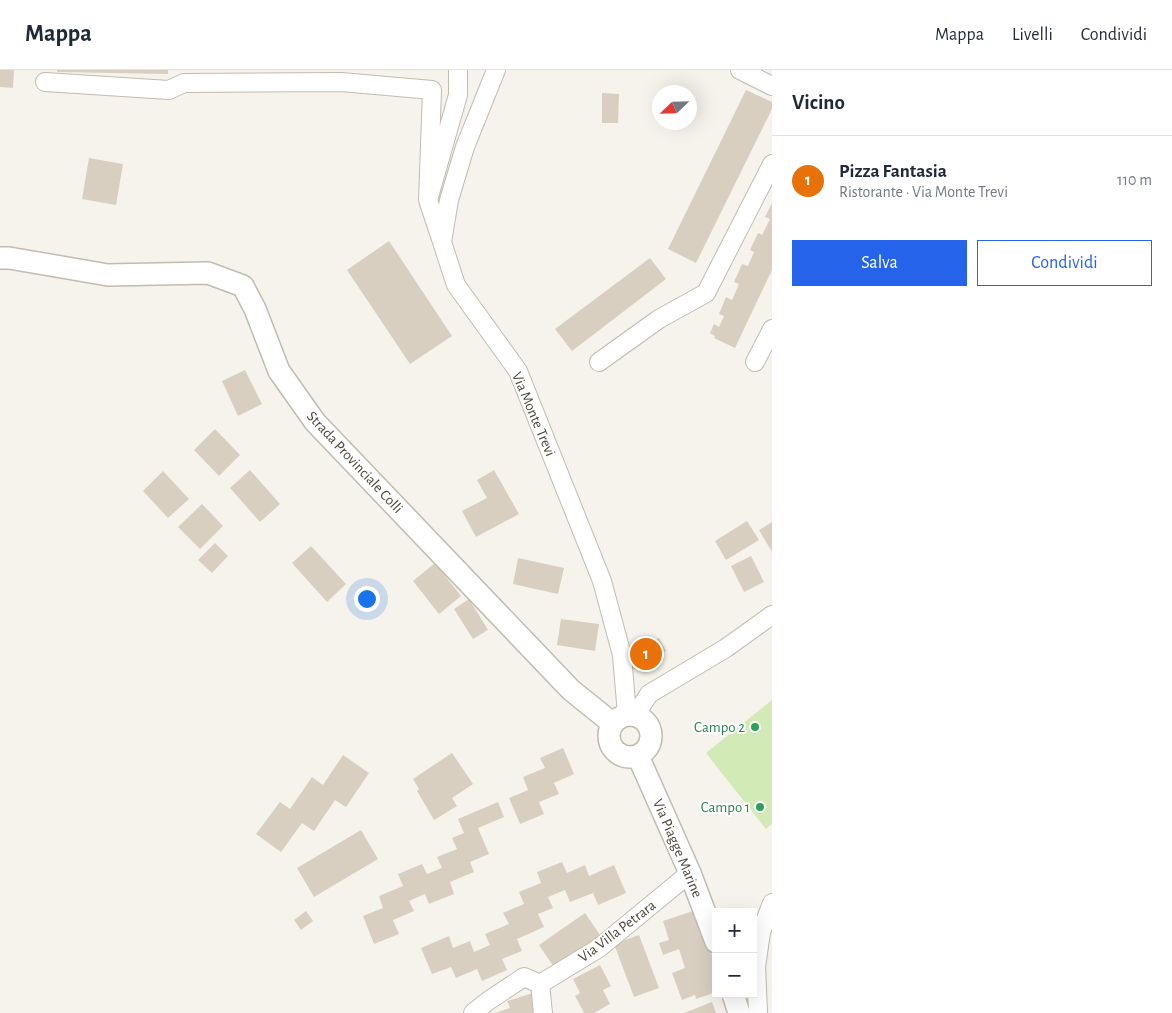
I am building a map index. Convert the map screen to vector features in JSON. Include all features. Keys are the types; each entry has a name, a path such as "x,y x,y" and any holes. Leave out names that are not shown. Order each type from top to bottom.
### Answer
{"street":[{"path":"428,200 458,95 458,70"},
{"name":"Via Monte Trevi","path":"496,70 465,147 446,214 442,242 456,285 518,371 602,581 622,654 625,718"},
{"path":"740,70 772,86"},
{"path":"45,82 169,90 184,83 341,82 432,90 428,200 456,285"},
{"path":"599,362 659,319 706,293 772,164"},
{"name":"Strada Provinciale Colli","path":"0,258 108,274 208,273 243,286 255,308 279,370 315,422 571,690 625,718"},
{"path":"755,362 772,329"},
{"path":"625,718 643,720 648,725 651,733 648,748 638,756 629,758 616,753 611,746 609,731 649,694 726,648 772,615"},
{"name":"Via Piagge Marine","path":"638,756 690,873 712,931"},
{"name":"Via Villa Petrara","path":"540,984 599,948 690,873"},
{"path":"758,1013 756,966 761,932 772,903"},
{"path":"473,1013 524,977 540,984 543,1013"},
{"path":"734,998 739,1013"}],"green space":[{"name":"Campo 2","path":"772,700 772,824 766,829 706,753"}],"building":[{"path":"0,70 14,70 13,88 0,87"},
{"path":"57,70 168,70 168,74 57,72"},
{"path":"746,90 772,102 772,109 696,263 668,249"},
{"path":"602,93 619,94 618,123 602,123"},
{"path":"89,158 123,164 116,205 82,199"},
{"path":"772,203 772,270 735,348 714,338 715,336 710,333 714,324 719,327 724,316 719,314 726,297 732,300 739,284 734,282 742,264 748,266 754,252 750,250 758,233 762,235 770,219 765,217"},
{"path":"389,241 452,336 410,364 347,270"},
{"path":"650,258 666,279 572,351 555,329"},
{"path":"245,370 262,404 238,416 222,381"},
{"path":"215,429 240,455 219,476 194,450"},
{"path":"250,470 280,504 260,522 230,488"},
{"path":"494,470 519,514 476,537 462,511 487,498 477,480"},
{"path":"163,471 189,499 168,518 143,491"},
{"path":"202,504 223,526 200,549 178,527"},
{"path":"747,521 759,540 726,560 715,541"},
{"path":"772,522 772,552 759,530"},
{"path":"215,543 228,556 212,573 198,560"},
{"path":"311,546 346,584 327,602 292,563"},
{"path":"751,556 764,582 744,592 731,566"},
{"path":"518,558 564,568 558,594 513,584"},
{"path":"435,563 461,596 439,614 413,581"},
{"path":"469,599 488,630 473,639 454,609"},
{"path":"561,619 599,624 595,651 557,645"},
{"path":"659,638 666,651 634,669 626,657"},
{"path":"563,748 574,774 554,783 559,794 539,802 544,814 520,824 509,798 528,790 523,777 545,768 540,758"},
{"path":"452,753 473,784 452,798 457,806 434,820 417,791 419,789 413,779"},
{"path":"343,755 369,773 346,807 335,800 314,831 302,823 281,852 256,834 280,802 290,809 312,777 323,785"},
{"path":"498,802 504,817 478,828 489,854 470,862 474,872 450,882 454,894 429,904 425,894 409,901 414,911 393,920 399,934 374,944 363,916 383,908 379,896 403,886 398,874 422,864 427,874 442,868 437,857 457,849 452,838 464,833 458,819"},
{"path":"361,830 378,859 314,897 297,868"},
{"path":"562,862 567,873 585,865 589,876 614,865 626,893 598,905 593,893 570,902 565,890 548,897 553,908 538,914 544,927 517,939 522,951 502,959 507,970 482,981 477,969 456,978 451,967 432,974 421,948 449,936 453,948 470,941 474,952 490,945 485,934 509,924 503,913 524,904 519,892 541,883 537,872"},
{"path":"696,910 712,956 712,993 696,999 695,995 682,1000 672,973 685,968 679,949 663,955 659,943 669,940 663,921"},
{"path":"306,911 313,921 301,930 294,920"},
{"path":"585,913 602,938 556,970 539,945"},
{"path":"639,935 659,988 634,997 614,944"},
{"path":"600,965 611,986 603,990 610,1004 594,1013 584,1013 575,996 580,993 573,979"},
{"path":"533,993 539,1013 495,1013 510,1008 507,1001"},
{"path":"712,1002 716,1013 684,1013"}],"place":[{"name":"Pizza Fantasia","path":"646,654"},
{"name":"Campo 2","path":"755,727"},
{"name":"Campo 1","path":"760,807"}]}
